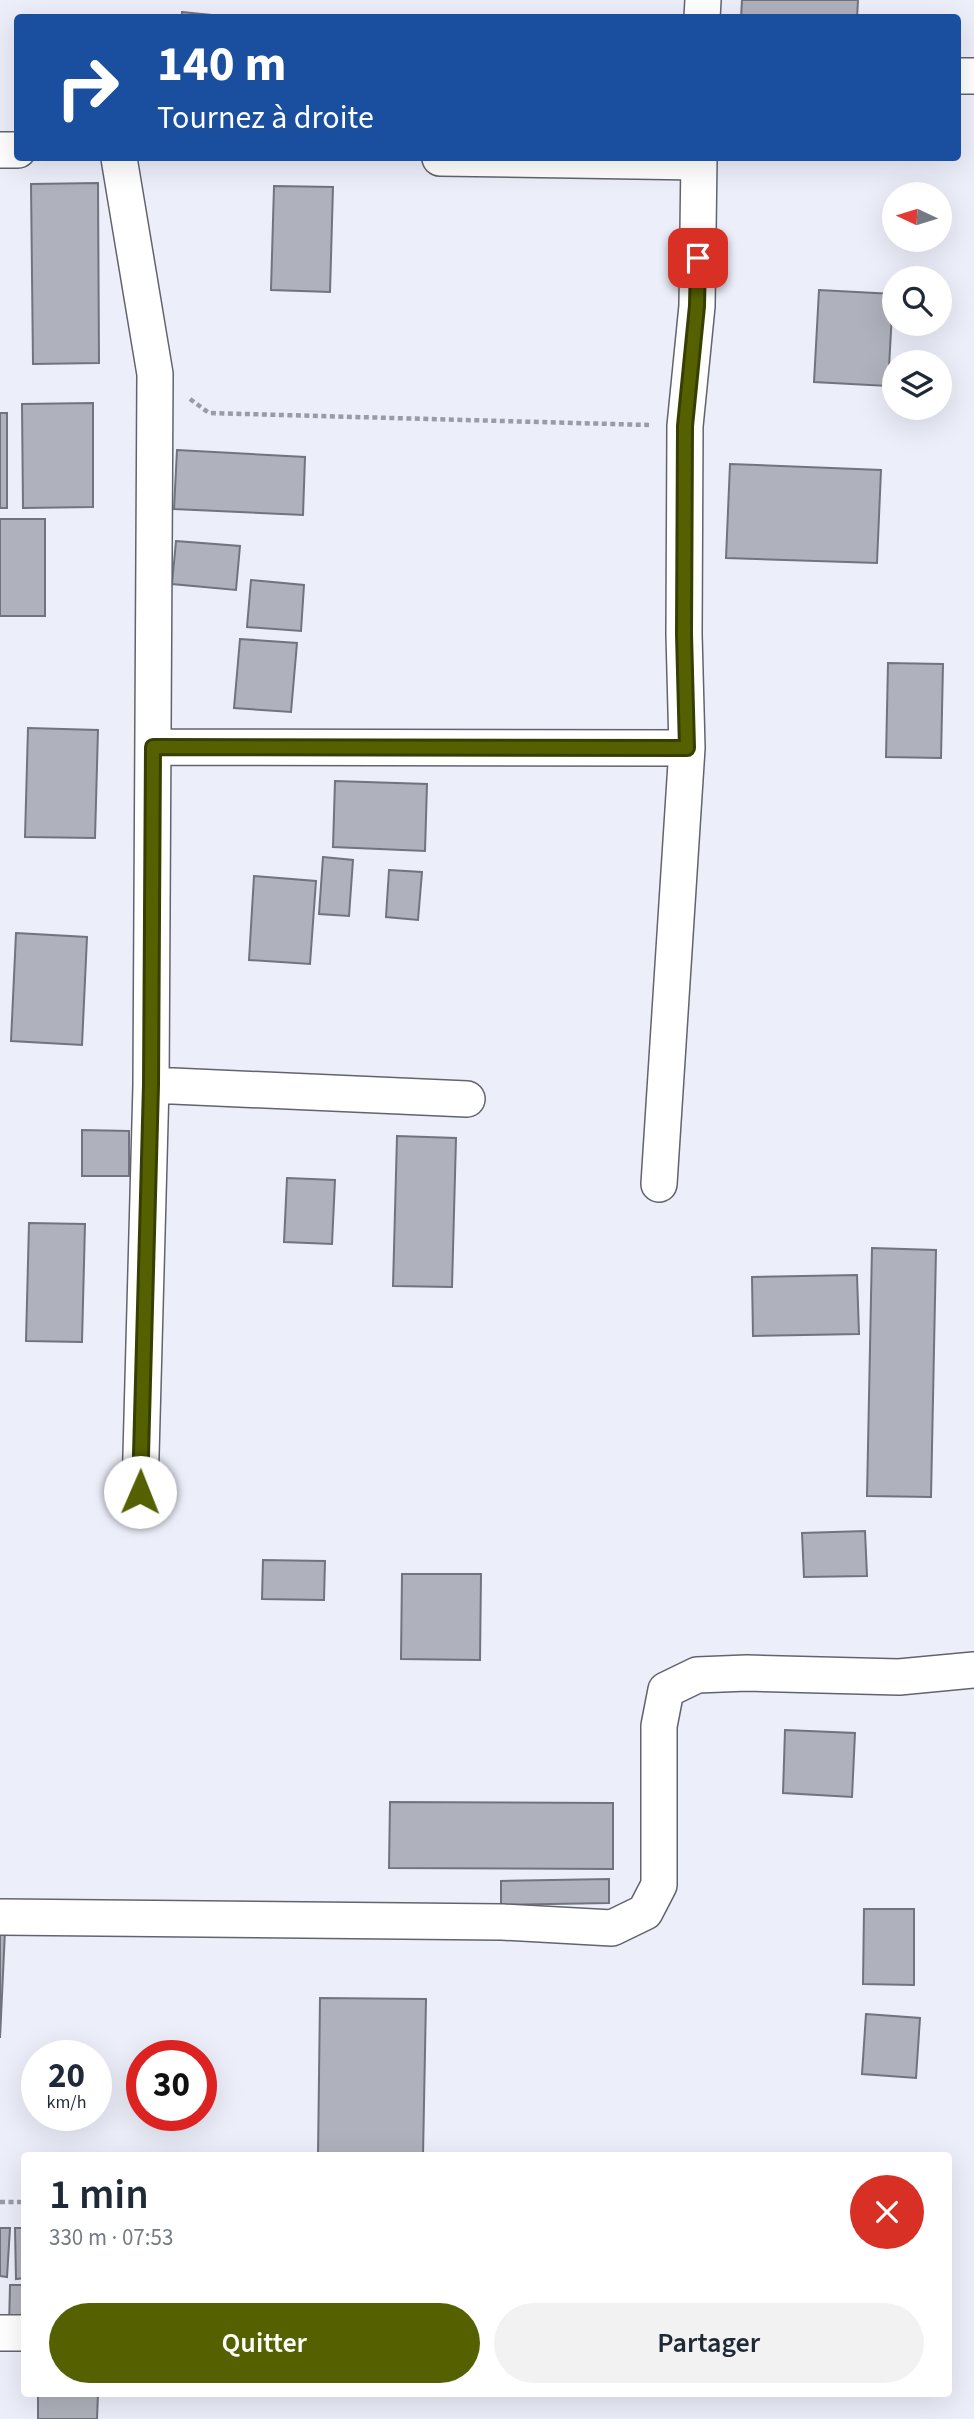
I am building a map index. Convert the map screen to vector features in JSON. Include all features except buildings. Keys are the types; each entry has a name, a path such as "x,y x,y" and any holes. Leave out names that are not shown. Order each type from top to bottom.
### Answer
{"street":[{"path":"120,161 155,374 151,1085 140,1492"},
{"path":"659,1184 687,748 684,634 685,426 697,306 699,161"},
{"path":"153,747 687,748"},
{"path":"151,1085 467,1099"},
{"path":"0,1917 502,1922 612,1928 645,1912 659,1885 659,1726 666,1690 697,1675 747,1673 900,1677 974,1670"},
{"path":"0,2333 21,2333"}],"path":[{"path":"155,374 209,412 685,426"},
{"path":"0,2202 21,2203"}],"route":[{"path":"140,1492 151,1085 153,747 687,748 684,634 685,426 697,306 698,258"}]}
